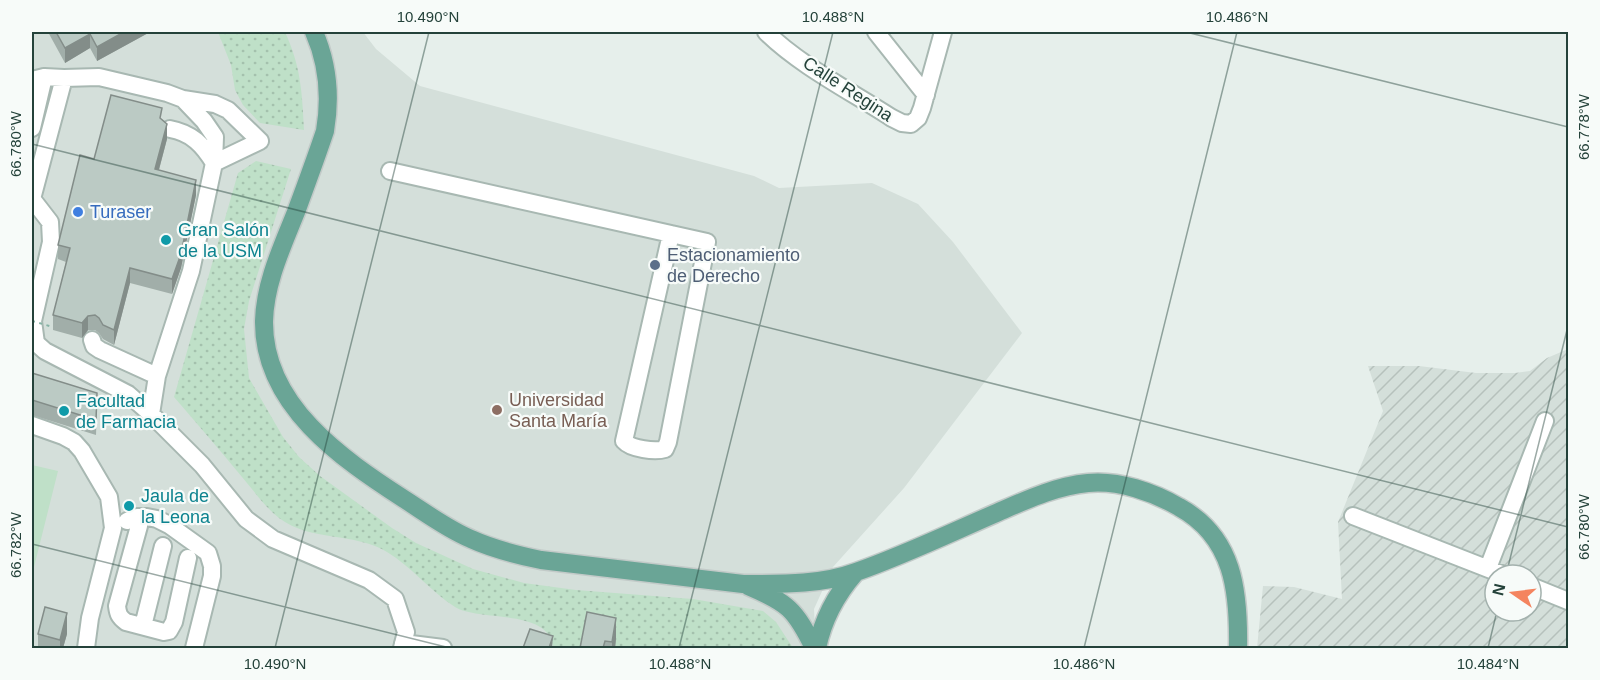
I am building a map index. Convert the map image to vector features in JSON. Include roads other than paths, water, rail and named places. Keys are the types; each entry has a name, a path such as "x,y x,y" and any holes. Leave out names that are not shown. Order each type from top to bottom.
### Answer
{"main road":[{"path":"314,32 328,79 328,113 325,131 273,272 265,315 268,353 274,372 286,396 306,422 375,480 426,514 471,540 540,560 743,584 810,582 855,573 1039,494 1088,483 1128,486 1165,499 1184,509 1215,536 1225,554 1234,585 1237,602 1238,648"},
{"path":"815,648 828,611 839,592 855,573"},
{"path":"743,584 772,596 789,607 801,622 815,648"}],"street":[{"name":"Calle Regina","path":"766,32 808,64 902,123 911,124 918,118 943,32"},
{"path":"876,32 926,95"},
{"path":"32,128 38,78 99,77 183,99 215,104 228,110 260,141 214,163"},
{"path":"64,78 32,200 50,222 51,242 33,321 36,343 45,351 128,394 202,465 246,519 273,539 369,580 394,599 406,632 403,646 444,648"},
{"path":"151,414 157,376 191,271 214,163 215,137 204,121 183,99"},
{"path":"170,129 177,130 198,141 204,146 214,163"},
{"path":"390,171 707,242 668,442 665,449 660,451 628,445 624,441 671,234"},
{"path":"92,340 94,346 100,350 157,376"},
{"path":"1490,563 1545,421"},
{"path":"32,425 63,436 82,451 110,497 113,528 90,618 86,648"},
{"path":"1353,516 1483,566"},
{"path":"113,528 137,517 157,519 208,553 212,576 194,648"},
{"path":"137,517 139,526 117,606 118,615 121,618 169,632 172,628 188,558"},
{"path":"143,626 163,546"},
{"path":"1543,591 1569,602"}],"place":[{"name":"Turaser","path":"78,212"},
{"name":"Gran Salón de la USM","path":"166,240"},
{"name":"Estacionamiento de Derecho","path":"655,265"},
{"name":"Universidad Santa María","path":"497,410"},
{"name":"Facultad de Farmacia","path":"64,411"},
{"name":"Jaula de la Leona","path":"129,506"}]}
